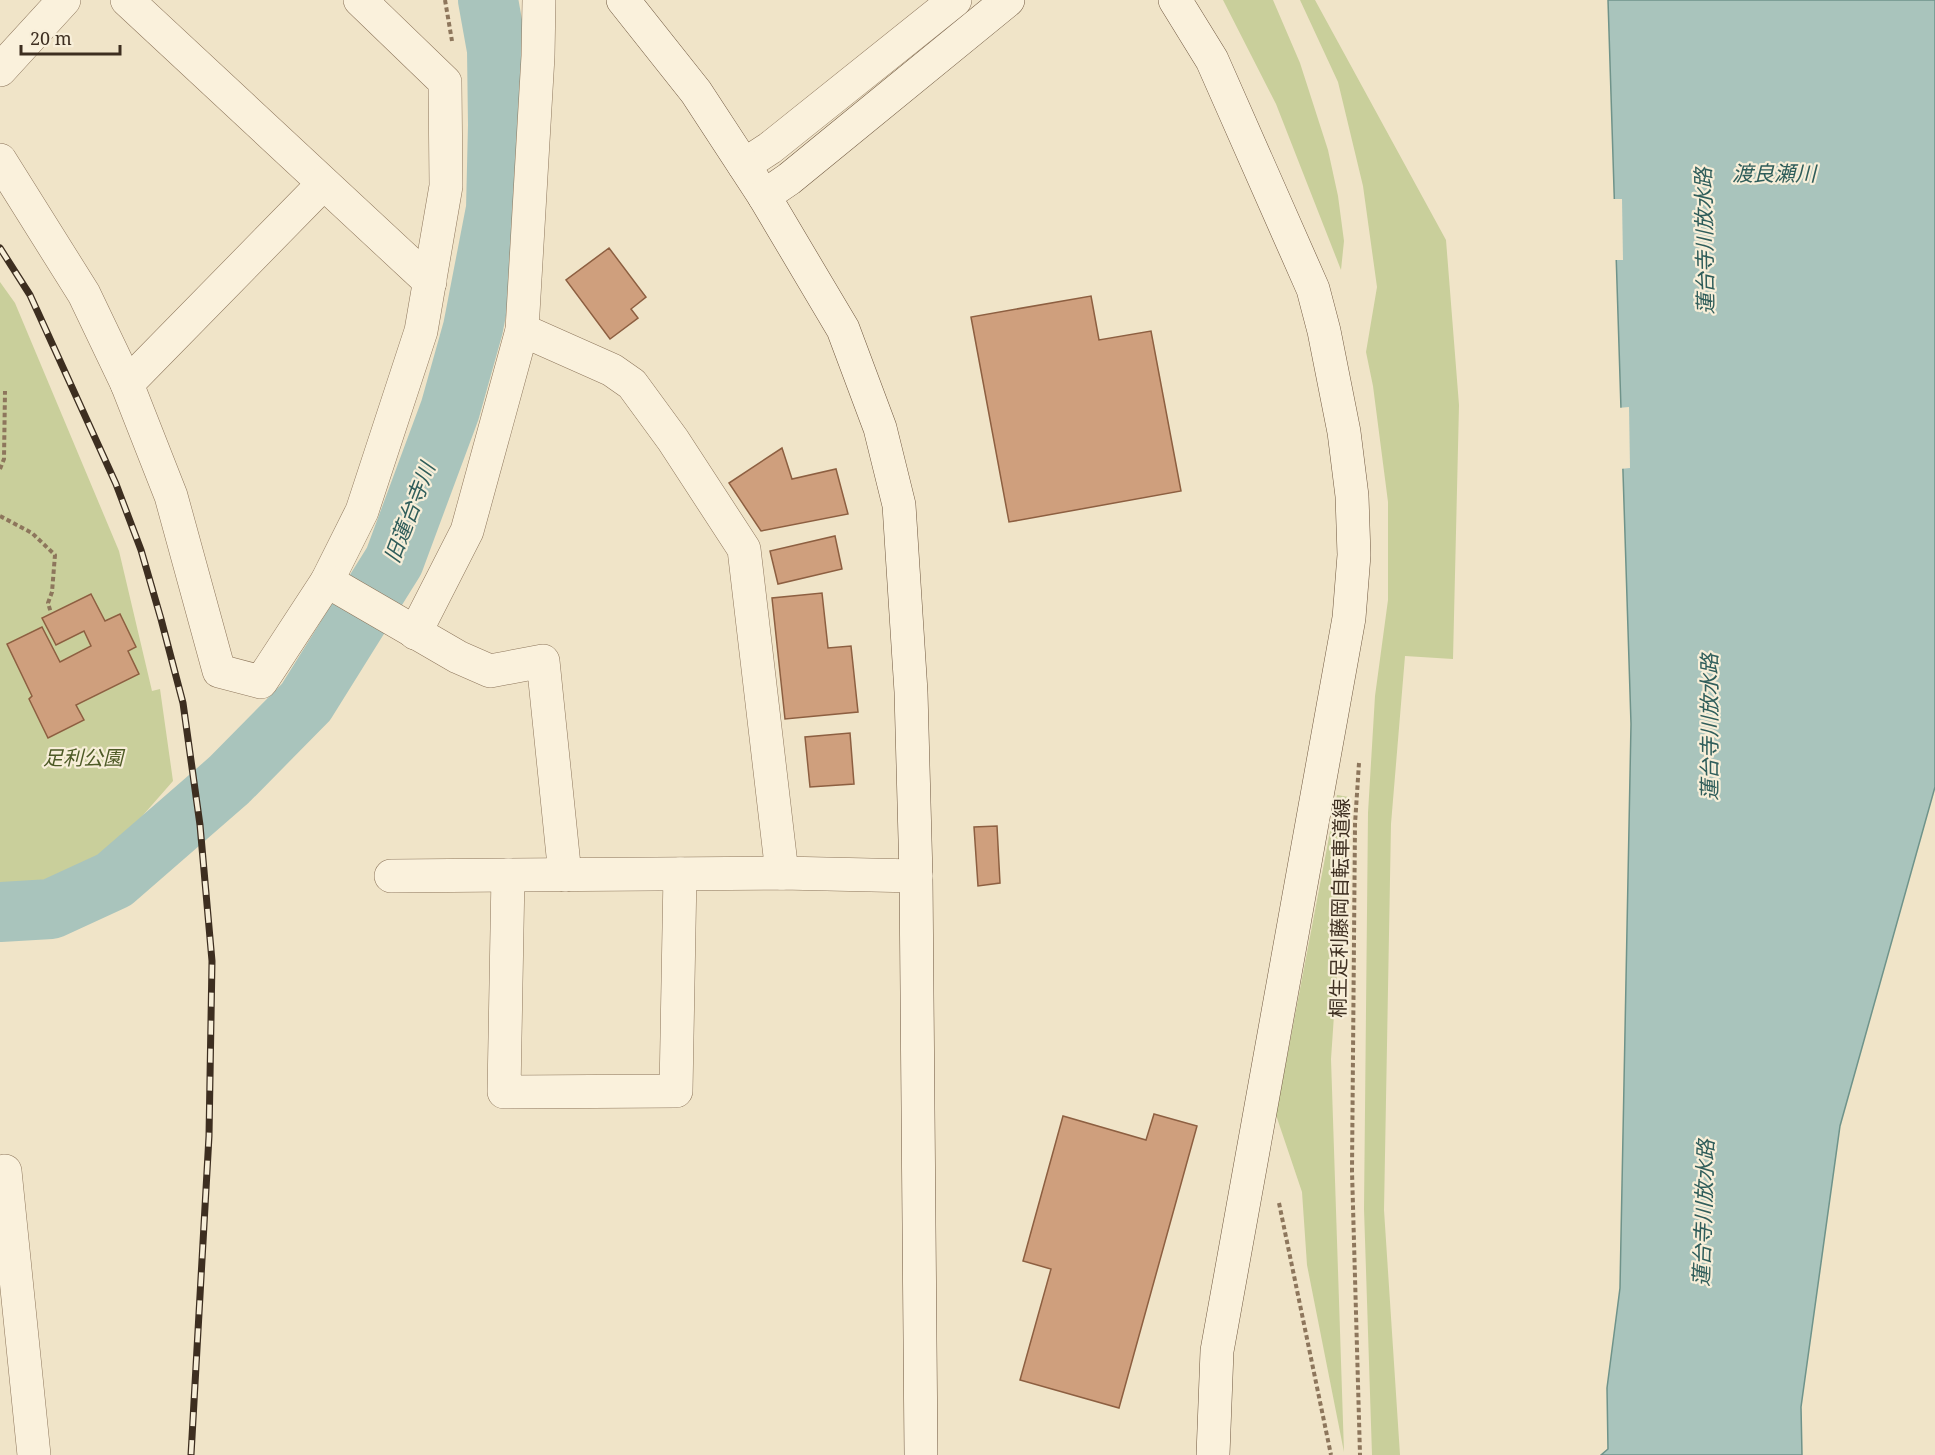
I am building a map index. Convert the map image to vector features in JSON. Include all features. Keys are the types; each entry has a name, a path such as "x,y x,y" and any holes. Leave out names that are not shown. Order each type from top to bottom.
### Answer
{"street":[{"path":"0,70 64,0"},
{"path":"127,0 430,282"},
{"path":"0,160 84,294 127,384 171,496 219,671 261,682 338,587 421,331 446,186 445,82 360,0"},
{"path":"407,629 466,531 522,330 538,56 539,0"},
{"path":"623,0 696,92 764,196 843,329 880,428 899,505 911,692 916,876 921,1455"},
{"path":"744,165 770,148 955,0"},
{"path":"764,196 789,179 1008,0"},
{"path":"1175,0 1212,60 1312,290 1324,331 1344,432 1352,496 1354,555 1349,618 1217,1351 1213,1455"},
{"path":"127,384 323,184"},
{"path":"522,330 612,370 632,384 673,440 744,549 782,873"},
{"path":"338,587 407,629 458,657 490,671 543,661 564,875"},
{"path":"391,876 782,873 916,876"},
{"path":"508,875 504,1092 676,1091 680,874"},
{"path":"5,1172 34,1455"}],"path":[{"path":"445,0 452,42"},
{"path":"0,469 4,459 5,391"},
{"path":"0,516 32,533 55,555 52,592 48,603 51,613"},
{"name":"桐生足利藤岡自転車道線","path":"1359,759 1355,824 1352,1171 1360,1455"},
{"path":"1278,1197 1331,1455"}],"green space":[{"path":"1223,0 1273,0 1300,63 1328,150 1338,196 1344,241 1341,270 1276,104"},
{"path":"1300,0 1315,0 1446,240 1459,405 1453,659 1405,656 1391,824 1384,1210 1400,1455 1372,1455 1364,1209 1368,813 1375,696 1388,600 1388,502 1373,386 1366,352 1377,287 1363,186 1338,82"},
{"name":"足利公園","path":"0,282 15,303 119,551 152,691 160,689 173,781 116,846 55,883 0,887"},
{"path":"1337,795 1349,797 1331,1059 1344,1452 1307,1265 1302,1192 1276,1115"}],"water":[{"name":"渡良瀬川","path":"1608,0 1935,0 1935,787 1840,1126 1801,1407 1802,1455 1601,1455 1608,1449 1607,1388 1620,1288 1631,724"}],"pier":[{"path":"1611,199 1622,199 1623,260 1613,260"},
{"path":"1629,407 1630,468 1620,469 1618,408"}],"building":[{"path":"609,248 646,297 631,309 638,318 610,339 566,280"},
{"path":"1091,296 1099,340 1151,331 1181,491 1009,522 971,317"},
{"path":"782,448 792,479 836,469 848,514 761,531 729,483"},
{"path":"835,536 842,569 778,584 770,551"},
{"path":"822,593 828,648 851,646 858,712 785,719 772,598"},
{"path":"91,594 105,621 120,614 136,647 128,651 139,674 76,705 84,720 48,738 29,699 32,696 7,644 42,627 60,662 91,646 84,631 56,645 42,618"},
{"path":"850,733 854,784 810,787 805,737"},
{"path":"997,826 1000,883 978,886 974,827"},
{"path":"1154,1114 1197,1126 1119,1408 1020,1380 1051,1269 1023,1261 1063,1116 1146,1140"}],"waterway":[{"name":"旧蓮台寺川","path":"0,912 51,909 114,880 229,780 306,702 394,561 450,410 473,328 496,209 497,50 488,0"}],"railway":[{"path":"0,248 30,295 116,484 141,550 183,703 200,825 212,961 209,1136 191,1455"}],"water label":[{"name":"蓮台寺川放水路","path":"1705,241"},
{"name":"蓮台寺川放水路","path":"1710,727"},
{"name":"蓮台寺川放水路","path":"1704,1213"}]}
